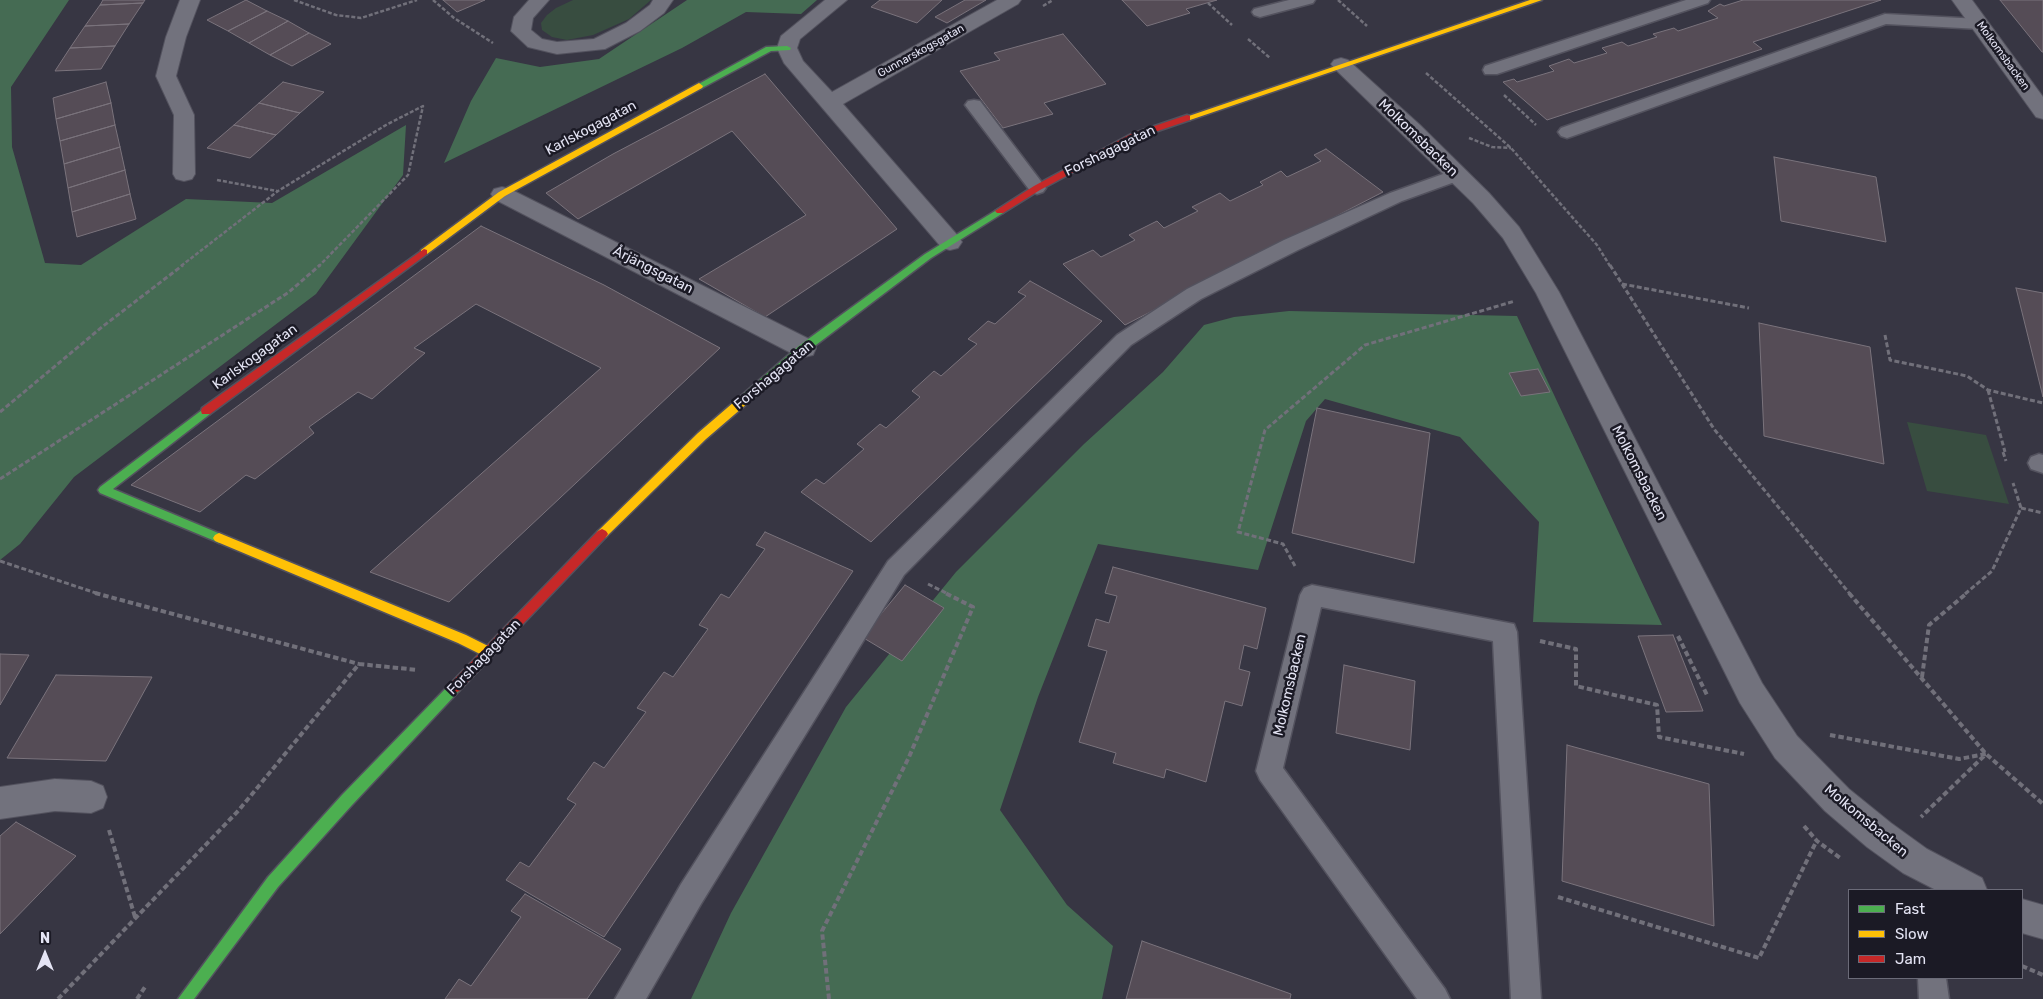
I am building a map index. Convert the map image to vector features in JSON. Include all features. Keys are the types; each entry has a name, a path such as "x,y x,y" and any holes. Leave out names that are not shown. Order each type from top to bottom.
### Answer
{"street":[{"path":"184,174 184,115 166,76 176,37 190,0"},
{"path":"539,0 524,17 521,32 535,43 557,48 598,45 633,27 657,8 663,0"},
{"path":"837,0 791,36 787,48 794,63 830,102 950,242"},
{"name":"Gunnarskogsgatan","path":"830,102 1011,0"},
{"name":"Forshagagatan","path":"185,999 273,882 347,800 602,533 702,436 804,348 928,256 1037,188 1134,136 1341,64 1538,0"},
{"name":"Molkomsbacken","path":"1962,0 2043,112"},
{"name":"Karlskogagatan","path":"488,652 104,490 160,445 502,194 554,164 769,49 787,48"},
{"name":"Molkomsbacken","path":"1341,64 1481,198 1510,233 1547,292 1751,693 1786,747 1837,800 1879,835 1915,861 1939,882 1966,889"},
{"name":"Årjängsgatan","path":"502,194 804,348"},
{"path":"0,803 54,796 91,797"},
{"path":"2023,916 2043,922"}],"lane":[{"path":"1260,12 1307,0"},
{"path":"1491,70 1702,0"},
{"path":"1567,132 1885,19 1980,24"},
{"path":"974,105 1037,188"},
{"path":"630,999 691,894 896,568 1124,340 1194,294 1291,245 1396,197 1457,175"},
{"name":"Molkomsbacken","path":"1435,999 1269,771 1312,595 1505,632"},
{"path":"1505,632 1515,773 1526,999"},
{"path":"1932,979 1934,999"}],"path":[{"path":"294,0 336,16 362,18 417,0"},
{"path":"433,0 454,18 492,44"},
{"path":"1337,0 1371,29"},
{"path":"1208,2 1235,28"},
{"path":"1242,34 1295,80"},
{"path":"1491,70 1493,84 1535,125 1567,132"},
{"path":"1426,73 1511,148 1597,245 1714,429 1790,523 1986,754 2043,804"},
{"path":"0,412 102,327 278,191 386,125 423,106 408,176 310,275 288,292 0,480"},
{"path":"184,174 278,191"},
{"path":"1621,284 1749,308"},
{"path":"1283,544 1238,532 1265,430 1365,345 1517,301 1514,294"},
{"path":"1885,335 1890,360 1967,376 1988,390 2043,403"},
{"path":"1988,390 2003,452 2041,463"},
{"path":"1922,678 1929,625 1992,571 2021,508 2043,513"},
{"path":"0,561 108,597 359,664 431,671 462,640"},
{"path":"829,999 822,931 910,757 973,606 896,568"},
{"path":"1505,632 1576,649 1576,686 1657,706 1659,737 1744,754"},
{"path":"1676,633 1696,678 1712,703"},
{"path":"58,999 238,810 359,664"},
{"path":"1786,747 1822,734 1959,759 1986,754"},
{"path":"1739,746 1750,761"},
{"path":"1939,882 1921,816 1986,754"},
{"path":"91,797 104,813 135,918"},
{"path":"1520,885 1759,958 1837,800"},
{"path":"1798,820 1816,841 1847,863"},
{"path":"2023,966 2043,974"}],"green space":[{"path":"0,0 69,0 11,87 12,147 45,263 81,265 186,199 272,203 406,125 403,175 316,294 74,477 20,544 0,560"},
{"path":"573,0 651,0 629,19 593,35 567,40 552,37 542,30 541,23 547,15 556,8"},
{"path":"687,0 817,0 801,14 746,12 682,48 444,163 471,101 496,58 540,67 599,59"},
{"path":"1289,311 1517,316 1662,625 1533,622 1539,522 1460,437 1325,399 1306,421 1258,570 1098,544 1038,697 1000,810 1067,905 1113,946 1102,999 691,999 731,913 846,707 956,572 1084,444 1163,372 1204,325 1234,317"},
{"path":"1907,422 1986,435 2009,504 1927,491"}],"building":[{"path":"103,0 145,0 143,3 100,5"},
{"path":"246,0 267,11 228,31 207,20"},
{"path":"443,0 485,0 457,12"},
{"path":"880,0 942,0 917,23 871,7"},
{"path":"965,0 986,0 947,23 935,17"},
{"path":"1122,0 1217,0 1186,9 1190,13 1147,26"},
{"path":"1743,0 1881,0 1753,42 1762,49 1547,120 1503,82 1514,79 1517,82 1554,71 1549,66 1569,59 1574,63 1607,53 1602,48 1622,42 1628,46 1657,37 1653,34 1674,28 1678,31 1718,18 1708,11 1720,4 1724,6"},
{"path":"2000,0 2043,0 2043,52 2042,52"},
{"path":"143,3 129,24 85,26 100,5"},
{"path":"267,11 288,21 249,43 228,31"},
{"path":"288,21 309,33 270,55 249,43"},
{"path":"129,24 115,46 70,48 85,26"},
{"path":"309,33 331,44 292,66 270,55"},
{"path":"1063,34 1106,84 1044,103 1053,114 1003,128 960,71 1000,60 994,53"},
{"path":"115,46 101,69 55,71 70,48"},
{"path":"765,74 897,229 765,317 699,279 806,215 732,131 578,219 546,193 613,154"},
{"path":"106,82 111,103 56,119 53,98"},
{"path":"283,82 324,92 300,113 259,103"},
{"path":"111,103 115,125 60,141 56,119"},
{"path":"259,103 300,113 276,135 234,125"},
{"path":"115,125 120,147 64,164 60,141"},
{"path":"234,125 276,135 250,158 207,148"},
{"path":"120,147 125,170 68,188 64,164"},
{"path":"1326,149 1383,192 1125,325 1063,264 1093,250 1101,257 1135,240 1129,235 1157,221 1164,228 1198,211 1192,207 1220,193 1230,201 1263,185 1260,182 1281,171 1287,177 1321,161 1314,155"},
{"path":"1774,157 1876,177 1886,242 1781,221"},
{"path":"125,170 130,194 72,212 68,188"},
{"path":"130,194 136,219 77,237 72,212"},
{"path":"481,226 604,285 720,348 449,602 370,572 601,368 476,304 414,348 425,353 372,399 358,392 309,427 314,433 255,479 246,475 200,512 131,485"},
{"path":"1030,281 1102,321 871,542 801,492 816,479 824,484 864,449 857,444 880,424 886,428 920,397 912,391 934,371 941,376 977,344 968,339 988,321 995,324 1026,296 1018,292"},
{"path":"2016,288 2043,293 2043,397"},
{"path":"1759,323 1870,347 1884,464 1764,436"},
{"path":"1538,369 1550,392 1521,396 1509,373"},
{"path":"1317,408 1430,433 1414,563 1292,533"},
{"path":"765,532 853,571 604,937 506,880 520,862 529,867 576,804 567,799 594,762 604,768 646,712 637,708 664,672 673,677 708,629 699,625 721,594 729,598 765,549 756,545"},
{"path":"1113,567 1266,608 1257,649 1244,645 1239,669 1250,672 1242,706 1225,701 1206,782 1166,769 1164,778 1113,763 1116,753 1079,742 1107,651 1088,646 1096,619 1109,623 1117,596 1105,593"},
{"path":"905,585 944,608 902,661 862,637"},
{"path":"1673,635 1703,711 1666,712 1638,636"},
{"path":"0,654 29,655 0,705"},
{"path":"1344,665 1415,681 1410,750 1336,733"},
{"path":"56,675 152,677 106,761 7,758"},
{"path":"1567,745 1709,784 1714,926 1562,881"},
{"path":"16,822 76,856 0,934 0,836"},
{"path":"525,894 621,949 587,999 445,999 459,979 471,986 521,917 511,911"},
{"path":"1142,941 1291,994 1290,999 1126,999"}],"traffic: fast":[{"path":"699,86 769,49 787,48"},
{"path":"745,399 804,348 928,256 1000,211"},
{"path":"206,411 104,490 219,538"},
{"path":"185,999 273,882 347,800 455,687"}],"traffic: slow":[{"path":"1187,118 1538,0"},
{"path":"424,252 502,194 699,86"},
{"path":"602,534 702,436 745,399"},
{"path":"219,538 462,639 488,652"}],"traffic: jam":[{"path":"1000,211 1037,188 1134,136 1187,118"},
{"path":"206,411 424,252"},
{"path":"455,687 602,534"}]}
